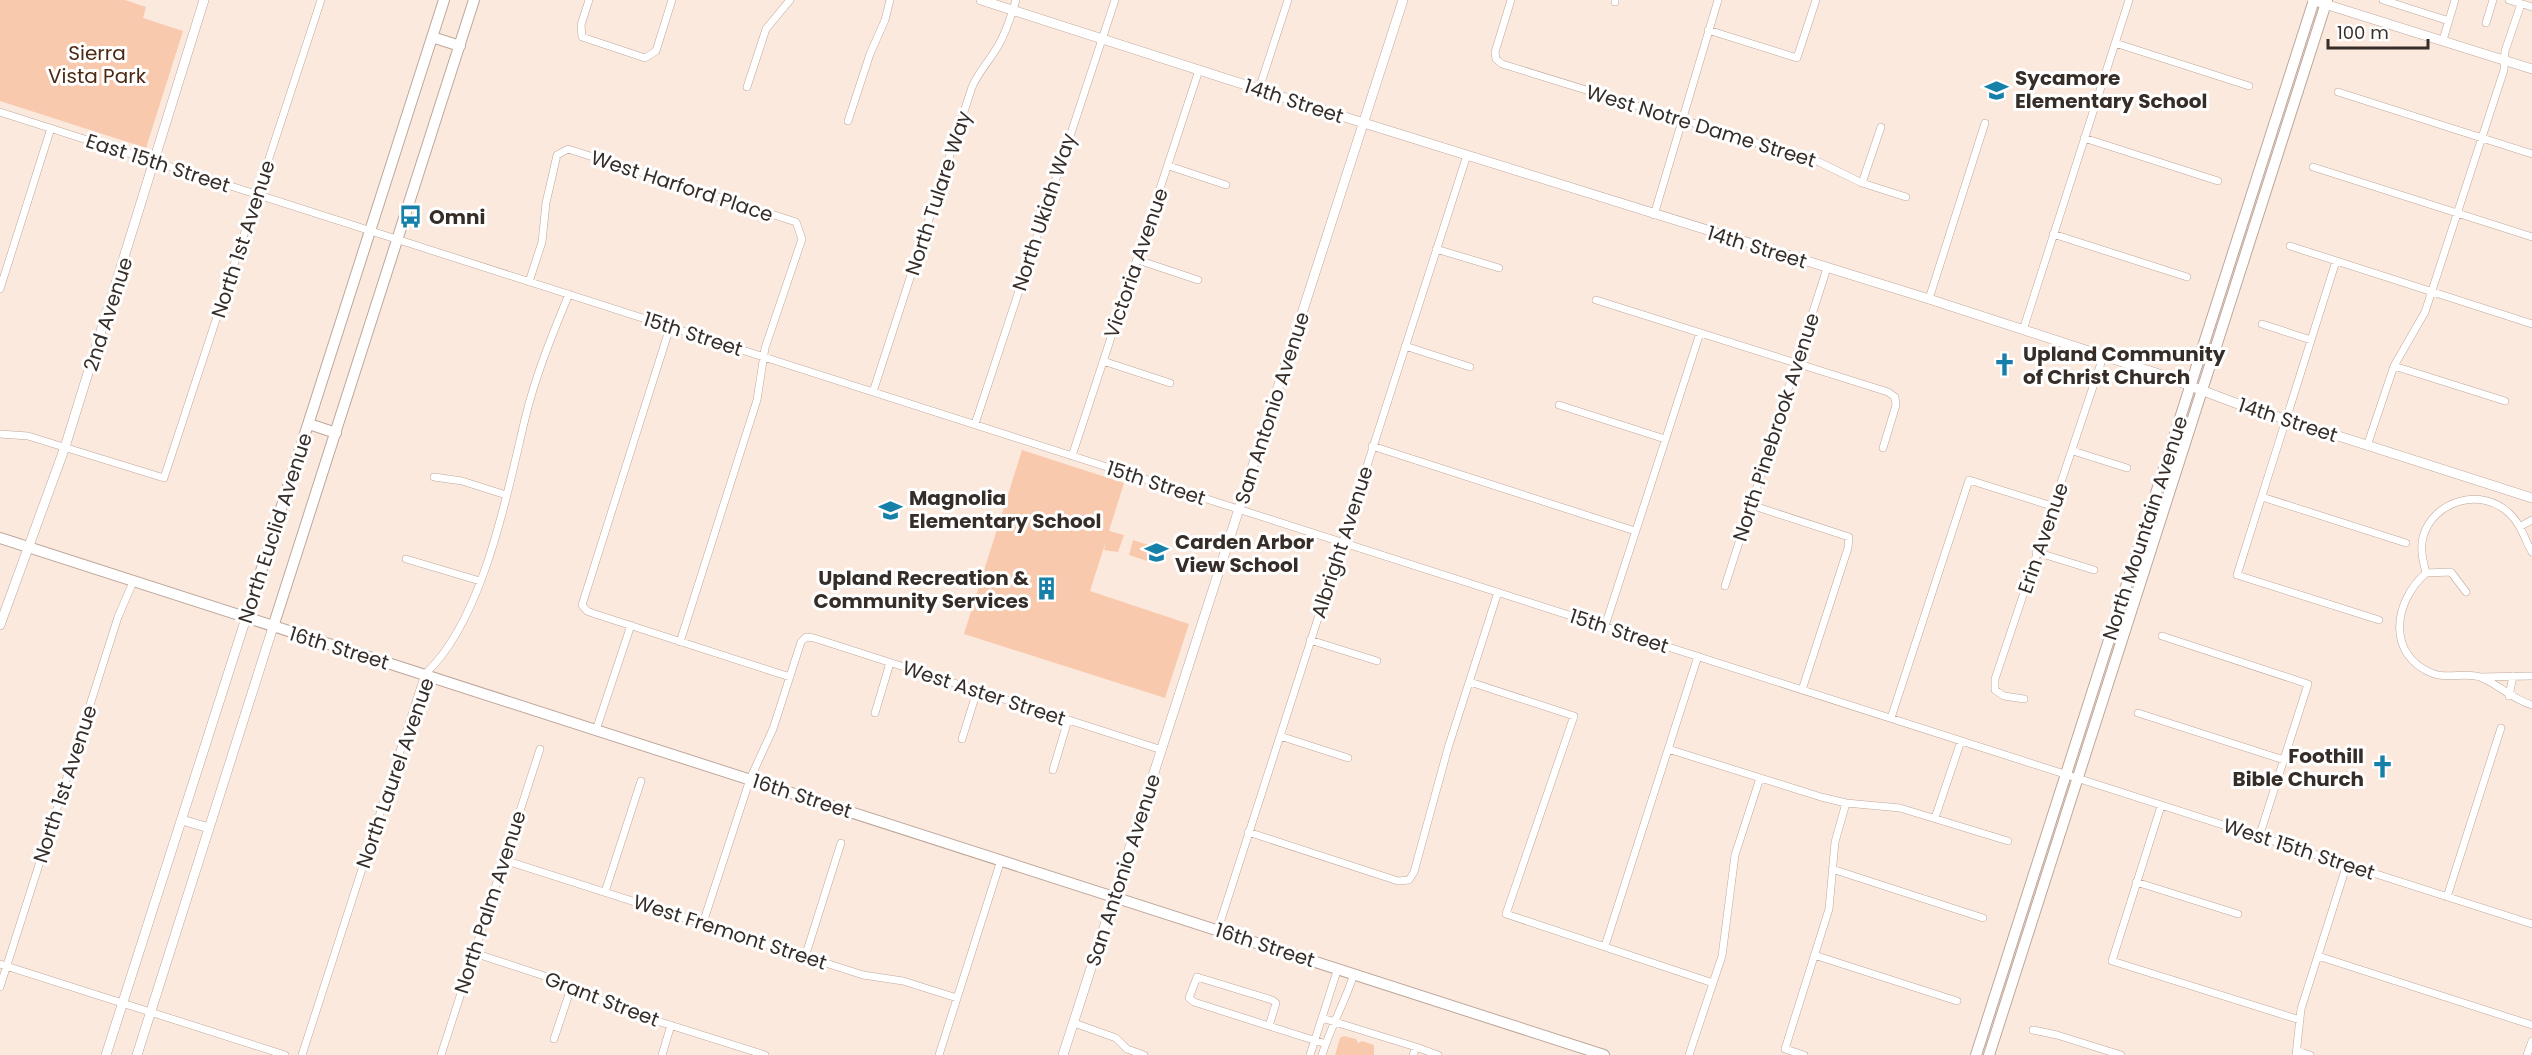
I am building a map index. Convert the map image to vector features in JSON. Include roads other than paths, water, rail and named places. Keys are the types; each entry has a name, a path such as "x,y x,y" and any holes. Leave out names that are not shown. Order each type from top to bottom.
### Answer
{"main road":[{"name":"North Euclid Avenue","path":"246,618 444,0"},
{"name":"North Euclid Avenue","path":"273,627 399,240 474,0"},
{"name":"North Mountain Avenue","path":"1976,1055 2313,0"},
{"name":"North Mountain Avenue","path":"1989,1055 2326,2"},
{"path":"432,37 460,46"},
{"path":"309,424 336,433"},
{"name":"16th Street","path":"0,538 1604,1055"}],"street":[{"name":"2nd Avenue","path":"0,625 3,603 29,547 65,447 204,0"},
{"name":"North 1st Avenue","path":"65,447 164,478 321,0"},
{"path":"589,0 581,25 582,37 645,58 656,51 672,0"},
{"path":"747,87 766,29 790,0"},
{"path":"849,121 890,0"},
{"name":"14th Street","path":"981,0 1654,215 1929,299 2367,446 2532,498"},
{"name":"North Tulare Way","path":"873,392 972,87 980,69 997,48 1016,0"},
{"name":"North Ukiah Way","path":"975,424 1115,0"},
{"path":"1259,89 1288,0"},
{"name":"San Antonio Avenue","path":"1064,1055 1403,0"},
{"name":"West Notre Dame Street","path":"1511,0 1495,52 1496,59 1502,64 1819,162 1862,183 1906,198"},
{"path":"1654,215 1675,152 1682,120 1718,0"},
{"path":"1708,30 1797,58 1816,0"},
{"path":"2023,330 2129,0"},
{"path":"2313,0 2326,2 2532,69"},
{"path":"2383,0 2449,21"},
{"path":"2443,40 2455,0"},
{"path":"2486,23 2493,0"},
{"path":"2509,0 2532,7"},
{"path":"2367,446 2394,366 2425,312 2432,292 2482,138 2521,3"},
{"path":"2115,44 2249,86"},
{"name":"Victoria Avenue","path":"1072,456 1199,70"},
{"path":"2338,92 2532,154"},
{"name":"East 15th Street","path":"0,112 384,235"},
{"path":"1929,299 1985,123"},
{"path":"1862,183 1881,127"},
{"path":"0,289 51,128"},
{"path":"2084,138 2218,181"},
{"name":"West Harford Place","path":"529,282 542,242 546,203 557,155 568,149 598,158 796,222 802,239 763,356"},
{"name":"Albright Avenue","path":"1218,929 1467,155"},
{"path":"1169,166 1226,185"},
{"path":"2313,167 2532,237"},
{"path":"2054,234 2187,277"},
{"name":"15th Street","path":"384,235 2066,774"},
{"path":"2290,246 2532,324"},
{"path":"1436,249 1499,268"},
{"path":"1138,260 1198,280"},
{"path":"2336,261 2237,575 2379,620"},
{"name":"North Pinebrook Avenue","path":"1725,586 1827,268"},
{"name":"North Laurel Avenue","path":"302,1055 425,674 435,665 461,625 480,581 506,495 525,418 569,294"},
{"path":"1596,300 1887,392 1894,397 1896,405 1883,448"},
{"path":"2262,324 2311,340"},
{"path":"670,327 582,605 586,611 790,677 767,747 750,779 703,923"},
{"path":"1605,626 1700,333"},
{"path":"1405,346 1470,367"},
{"path":"680,642 757,400 763,356"},
{"name":"Erin Avenue","path":"2024,699 2004,696 1995,690 1995,679 2036,552 2055,507 2103,357"},
{"path":"1103,361 1170,383"},
{"path":"2394,366 2505,401"},
{"path":"1559,405 1665,439"},
{"path":"0,434 28,436 65,447"},
{"path":"1372,446 1635,531"},
{"path":"2073,451 2127,468"},
{"path":"434,477 462,481 506,495"},
{"path":"1891,718 1969,480 2055,507"},
{"path":"2262,497 2406,543"},
{"path":"2426,573 2422,549 2427,526 2439,512 2452,503 2478,499 2496,503 2508,511 2521,526 2532,552"},
{"path":"1751,505 1849,537 1848,548 1802,690"},
{"path":"2521,526 2532,520"},
{"path":"2036,552 2094,570"},
{"path":"406,559 480,581"},
{"path":"2466,592 2451,572 2426,573 2408,591 2400,613 2399,625 2406,651 2416,663 2433,674 2479,677 2532,676"},
{"name":"North 1st Avenue","path":"0,987 3,965 118,617 133,582"},
{"path":"1248,832 1398,881 1409,880 1414,872 1448,748 1498,592"},
{"name":"North Euclid Avenue","path":"106,1055 246,618"},
{"path":"596,730 631,625"},
{"name":"North Euclid Avenue","path":"137,1055 273,627"},
{"path":"2162,636 2308,684 2259,837"},
{"name":"West Aster Street","path":"790,677 801,642 806,637 814,638 1162,750"},
{"path":"1310,640 1377,661"},
{"path":"1605,946 1698,656"},
{"path":"875,713 890,663"},
{"path":"2509,696 2513,676"},
{"path":"2479,677 2509,696 2532,705"},
{"path":"1470,682 1574,716 1506,914 1713,983"},
{"path":"963,739 977,691"},
{"path":"2138,713 2284,760"},
{"path":"1053,770 1068,720"},
{"path":"2447,897 2501,728"},
{"path":"1280,736 1348,758"},
{"path":"1935,818 1961,741"},
{"name":"North Palm Avenue","path":"441,1055 540,749"},
{"path":"1668,749 1846,803 1900,808 2008,842"},
{"name":"West 15th Street","path":"2066,774 2532,924"},
{"path":"1689,1055 1726,935 1735,855 1760,778"},
{"path":"605,892 641,781"},
{"path":"1804,1055 1785,1049 1831,896 1835,842 1846,803"},
{"path":"2161,806 2112,961 2300,1020"},
{"path":"182,820 209,828"},
{"path":"805,957 841,843"},
{"name":"West Fremont Street","path":"504,860 863,975 903,981 957,998"},
{"path":"939,1055 1002,860"},
{"path":"2310,1055 2297,1053 2300,1020 2347,864"},
{"path":"1832,869 1983,918"},
{"path":"2136,882 2238,914"},
{"name":"Grant Street","path":"474,953 572,985 616,1008 765,1055"},
{"path":"1814,955 1957,1001"},
{"path":"2318,956 2532,1025"},
{"path":"3,965 285,1055"},
{"path":"1310,1055 1338,968"},
{"path":"1322,1055 1333,1021 1344,1005 1354,974"},
{"path":"1269,1026 1276,1003 1272,1000 1203,977 1197,976 1193,981 1189,998 1194,1002 1315,1041 1326,1044"},
{"path":"554,1039 572,985"},
{"path":"1322,1018 1414,1051 1438,1055"},
{"path":"1074,1023 1116,1038 1122,1044 1144,1055"},
{"path":"662,1055 671,1025"},
{"path":"2033,1030 2057,1035 2098,1052 2121,1055"},
{"path":"2527,1055 2532,1041"},
{"path":"1118,1055 1122,1044"}],"place":[{"name":"Sycamore Elementary School","path":"1997,90"},
{"name":"Omni","path":"411,217"},
{"name":"Upland Community of Christ Church","path":"2005,365"},
{"name":"Magnolia Elementary School","path":"891,510"},
{"name":"Carden Arbor View School","path":"1157,553"},
{"name":"Upland Recreation & Community Services","path":"1047,589"},
{"name":"Foothill Bible Church","path":"2382,767"}],"park label":[{"name":"Sierra Vista Park","path":"97,64"}]}
